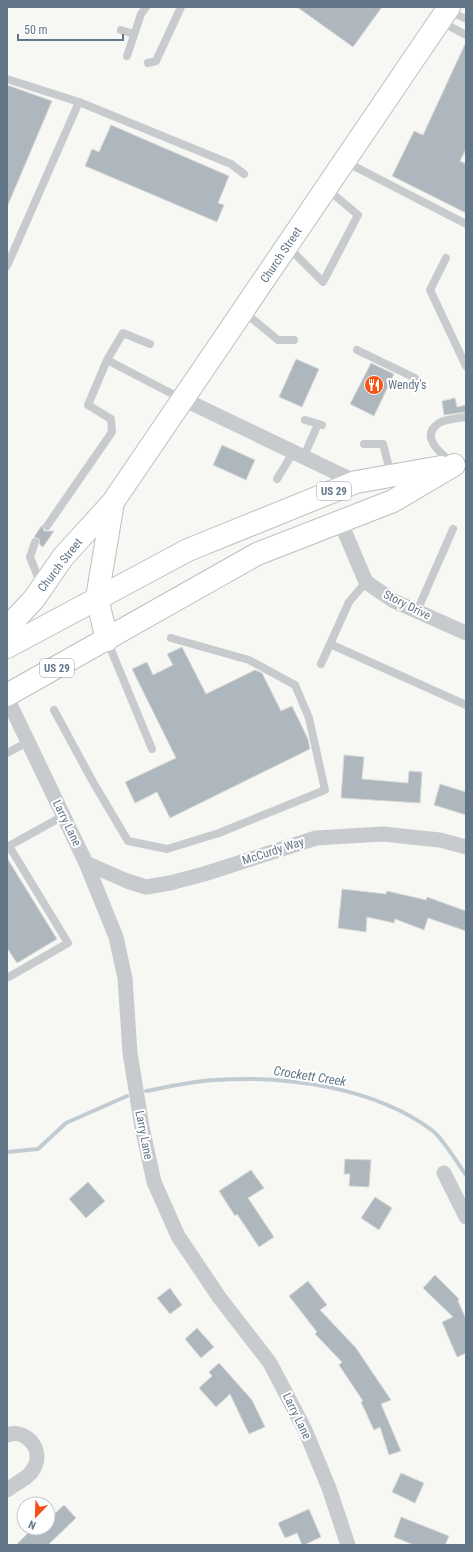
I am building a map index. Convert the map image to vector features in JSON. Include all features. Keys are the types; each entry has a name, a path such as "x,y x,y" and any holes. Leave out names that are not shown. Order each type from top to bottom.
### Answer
{"main road":[{"name":"Church Street","path":"7,628 42,587 63,557 113,502 445,13"},
{"name":"US 29","path":"7,647 188,550 356,482 460,463"},
{"name":"US 29","path":"7,695 257,554 393,501 460,463"},
{"name":"Church Street","path":"106,640 97,598 113,502"}],"street":[{"path":"183,399 356,482"},
{"path":"340,521 366,582"},
{"name":"Story Drive","path":"366,582 394,601 466,633"},
{"name":"Larry Lane","path":"7,698 86,863 116,937 125,978 130,1053 142,1127 154,1182 178,1236 219,1297 270,1363 305,1430 329,1488 348,1545"},
{"name":"McCurdy Way","path":"86,863 127,881 146,887 170,884 316,838 383,834 440,840 466,847"},
{"path":"444,1173 466,1216"},
{"path":"7,1434 22,1434 32,1440 37,1457 35,1466 29,1476 7,1490"}],"lane":[{"path":"127,56 134,34 146,7"},
{"path":"148,63 156,61 181,7"},
{"path":"445,13 466,19"},
{"path":"445,13 466,35"},
{"path":"121,30 134,34"},
{"path":"7,79 79,102 231,164 244,174"},
{"path":"7,266 79,102"},
{"path":"344,161 466,224"},
{"path":"287,245 323,282 358,215 326,188"},
{"path":"446,258 430,290 466,366"},
{"path":"243,311 278,340 294,340"},
{"path":"47,526 112,432 111,419 88,405 108,360 123,333 150,344"},
{"path":"358,350 415,378"},
{"path":"108,360 183,399"},
{"path":"460,463 434,446 430,437 432,430 439,423 466,417"},
{"path":"276,479 299,454 320,425 305,420"},
{"path":"364,444 383,444 391,476"},
{"path":"417,611 452,529"},
{"path":"35,542 30,557 42,587"},
{"path":"321,664 348,602 366,582"},
{"path":"54,710 93,782 128,841 167,849 220,833 325,790 309,718 295,684 249,660 171,638"},
{"path":"106,640 152,749"},
{"path":"330,644 466,705"},
{"path":"7,753 28,742"},
{"path":"7,978 68,943 9,846 63,816"}],"building":[{"path":"297,7 382,7 353,47"},
{"path":"466,42 466,149 460,161 466,164 466,213 392,176 414,131 423,135"},
{"path":"7,85 52,101 7,207"},
{"path":"111,125 229,176 218,203 224,205 217,222 85,166 92,149 99,152"},
{"path":"296,359 319,369 302,407 279,397"},
{"name":"Wendy's","path":"371,363 394,374 374,416 350,404"},
{"path":"455,398 457,407 466,405 466,412 444,415 442,401"},
{"path":"222,445 255,460 246,480 213,465"},
{"path":"42,525 44,531 54,531 43,547 40,545 39,539 34,537"},
{"path":"182,647 206,694 255,670 262,673 281,711 292,706 308,739 310,749 170,818 157,792 135,803 125,782 176,758 132,669 147,662 153,675 173,665 167,654"},
{"path":"344,755 364,757 362,779 408,783 409,771 422,772 420,803 341,798"},
{"path":"440,784 466,792 466,815 434,805"},
{"path":"7,858 57,939 17,963 7,948"},
{"path":"342,889 386,894 387,891 426,900 427,897 466,911 466,931 428,918 424,930 395,919 394,923 367,917 366,932 338,928"},
{"path":"345,1159 371,1160 369,1187 349,1186 350,1174 344,1174"},
{"path":"251,1170 264,1188 248,1198 274,1237 259,1247 237,1214 235,1216 219,1191"},
{"path":"88,1182 105,1201 86,1218 69,1199"},
{"path":"375,1197 392,1208 379,1230 361,1218"},
{"path":"435,1275 459,1299 458,1301 466,1319 466,1353 457,1357 442,1322 453,1317 423,1288"},
{"path":"308,1281 327,1305 320,1310 356,1348 391,1400 381,1404 401,1451 389,1455 380,1427 374,1430 361,1402 363,1401 339,1365 342,1362 315,1334 317,1332 289,1296"},
{"path":"170,1288 182,1305 170,1314 157,1298"},
{"path":"197,1328 214,1347 201,1358 185,1339"},
{"path":"219,1363 252,1400 265,1427 249,1434 230,1394 216,1407 199,1388 212,1376 209,1372"},
{"path":"401,1473 424,1483 415,1503 392,1492"},
{"path":"64,1505 76,1518 48,1545 16,1545 25,1536 56,1536 56,1512"},
{"path":"309,1509 321,1537 304,1545 302,1545 297,1533 285,1538 278,1523"},
{"path":"401,1517 449,1536 445,1545 414,1545 394,1537"}],"waterway":[{"name":"Crockett Creek","path":"146,1091 180,1084 242,1079 299,1082 357,1094 410,1116 433,1131 446,1146 466,1175"},
{"path":"7,1152 38,1149 66,1123 127,1096"}],"place":[{"name":"Wendy's","path":"374,385"}]}
